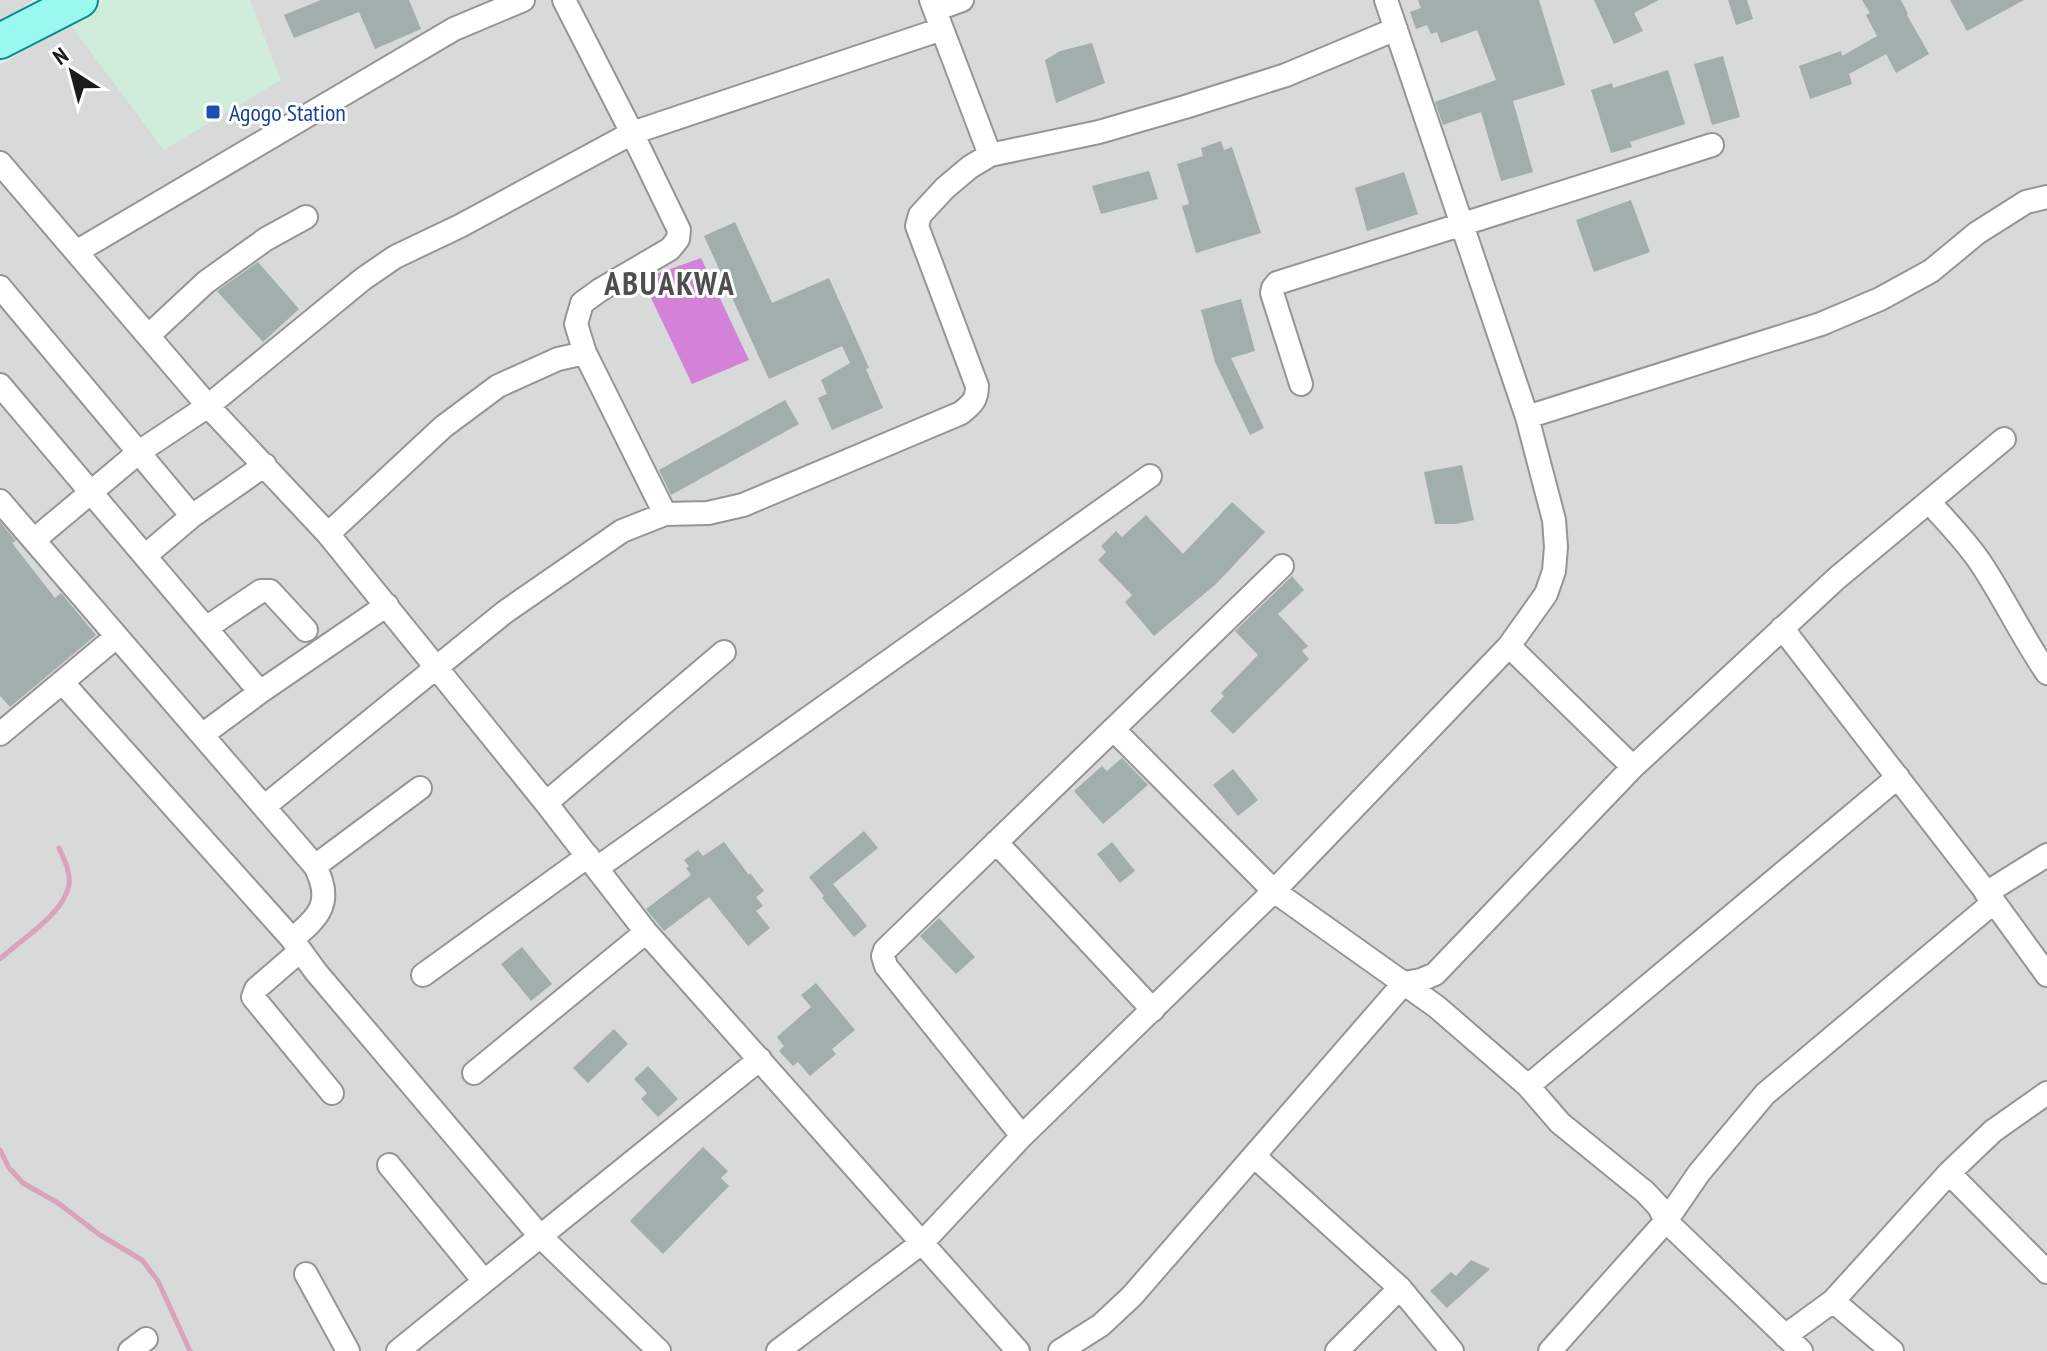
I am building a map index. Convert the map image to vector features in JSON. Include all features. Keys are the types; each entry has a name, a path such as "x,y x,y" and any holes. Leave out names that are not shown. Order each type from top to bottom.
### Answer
{"main road":[{"path":"0,41 80,0"}],"street":[{"path":"76,252 454,29 523,0"},
{"path":"564,0 679,230 678,239 670,249 582,303 576,324 585,353 665,514"},
{"path":"34,540 139,452 208,406 363,279 395,257 460,226 632,133 962,0"},
{"path":"778,1351 923,1242 1022,1136 1274,891 1509,646 1546,594 1554,571 1554,520 1527,417 1386,0"},
{"path":"936,13 990,155"},
{"path":"265,806 505,612 622,531 665,514 708,513 743,505 961,413 971,405 977,397 977,386 917,226 920,215 970,167 990,155 1099,132 1286,75 1396,29"},
{"path":"1301,384 1272,293 1277,283 1712,145"},
{"path":"0,163 208,406 328,534 646,932 1018,1351"},
{"path":"1527,417 1821,324 1880,299 1931,271 1977,233 2026,202 2047,197"},
{"path":"148,336 206,282 266,239 306,217"},
{"path":"0,287 192,516"},
{"path":"328,534 443,427 498,386 558,359 585,353"},
{"path":"0,385 260,692"},
{"path":"1060,1351 1101,1325 1132,1296 1404,983 1435,974 1633,767 1837,578 2004,439"},
{"path":"145,556 192,516 265,465"},
{"path":"423,975 592,862 1150,476"},
{"path":"0,501 315,866 325,892 323,902 296,945 256,989 253,997 332,1093"},
{"path":"1929,502 1969,546 2047,673"},
{"path":"1022,1136 886,966 885,950 1282,566"},
{"path":"206,628 261,591 270,591 306,630"},
{"path":"202,735 387,605"},
{"path":"1782,628 2047,975"},
{"path":"0,734 116,637"},
{"path":"1509,646 1633,767"},
{"path":"546,803 724,652"},
{"path":"62,682 296,945 540,1236 659,1351"},
{"path":"1114,730 1274,891 1437,1007 1528,1086 1560,1123 1645,1192 1659,1207 1666,1221 1793,1344 1949,1173 1993,1131 2047,1093"},
{"path":"1528,1086 1898,777"},
{"path":"315,866 420,788"},
{"path":"996,842 1153,1010"},
{"path":"1550,1351 1666,1221 1699,1173 1765,1094 1990,898 2047,855"},
{"path":"474,1073 646,932"},
{"path":"403,1350 760,1059"},
{"path":"1254,1156 1400,1288 1452,1351"},
{"path":"389,1165 484,1281"},
{"path":"1949,1173 2047,1272"},
{"path":"306,1274 348,1351"},
{"path":"1337,1351 1400,1288"},
{"path":"1833,1301 1892,1351"}],"shaded area":[{"path":"0,0 33,0 0,24"},
{"path":"106,0 2047,0 2047,1351 0,1351 0,65"},
{"path":"106,0 250,0 281,80 164,150 69,23"},
{"path":"701,258 749,360 692,384 642,279"}],"building":[{"path":"321,0 409,0 421,29 375,49 359,12 294,38 284,15"},
{"path":"1418,0 1539,0 1565,85 1513,101 1533,172 1501,181 1481,112 1443,125 1435,102 1496,80 1477,30 1441,43 1437,32 1431,34 1427,25 1416,29 1410,12 1421,8"},
{"path":"1594,0 1659,0 1634,13 1643,31 1614,44"},
{"path":"1728,0 1747,0 1753,19 1736,25"},
{"path":"1862,0 1901,0 1929,54 1896,73 1886,54 1849,74 1852,84 1810,99 1799,66 1841,51 1842,56 1877,36"},
{"path":"1950,0 2024,0 1967,31"},
{"path":"1092,43 1105,83 1056,103 1045,60 1060,51"},
{"path":"1723,56 1740,117 1712,125 1694,64"},
{"path":"1668,70 1685,124 1630,142 1632,147 1611,153 1591,90 1612,83 1613,88"},
{"path":"1221,141 1224,150 1232,147 1261,233 1196,253 1182,206 1189,204 1177,164 1203,156 1201,148"},
{"path":"1149,171 1158,199 1101,214 1092,186"},
{"path":"1404,172 1418,214 1367,231 1355,188"},
{"path":"1631,200 1650,252 1594,272 1576,220"},
{"path":"735,222 772,303 829,278 869,368 866,369 883,408 832,430 818,398 827,394 821,380 850,363 842,346 769,379 704,236"},
{"path":"258,262 299,309 263,342 217,291"},
{"path":"1241,299 1255,351 1231,358 1264,428 1250,435 1215,362 1201,310"},
{"path":"785,400 799,424 671,495 659,470"},
{"path":"1462,465 1474,520 1435,524 1424,472"},
{"path":"1232,502 1265,532 1216,584 1154,636 1125,602 1132,595 1098,560 1106,552 1101,546 1116,531 1122,537 1146,515 1183,554"},
{"path":"0,522 16,541 12,543 55,598 61,593 96,635 10,707 0,696"},
{"path":"1292,576 1304,590 1278,614 1308,646 1302,651 1309,659 1233,734 1210,711 1224,696 1221,693 1258,655 1235,631"},
{"path":"1122,758 1148,785 1103,824 1074,791 1102,766 1107,771"},
{"path":"1233,769 1258,800 1238,816 1213,785"},
{"path":"864,831 878,848 833,884 867,926 854,937 809,877"},
{"path":"724,842 764,891 756,897 763,906 756,911 770,928 748,946 709,897 664,931 646,909 691,875 684,860 698,850 703,856"},
{"path":"1112,842 1135,871 1120,883 1097,854"},
{"path":"939,918 975,957 956,974 920,936"},
{"path":"522,947 552,984 531,1001 501,964"},
{"path":"816,983 855,1030 832,1049 836,1054 810,1076 798,1062 793,1066 779,1051 784,1046 777,1037 811,1007 801,995"},
{"path":"614,1029 628,1044 588,1083 573,1068"},
{"path":"648,1066 678,1099 658,1117 641,1099 647,1093 634,1079"},
{"path":"703,1147 728,1171 721,1178 729,1186 663,1254 630,1221"},
{"path":"1471,1260 1490,1269 1447,1308 1430,1291 1451,1272 1456,1276"}],"waterway":[{"path":"0,959 40,926 65,896 69,876 59,848"},
{"path":"0,1150 9,1168 23,1183 142,1260 158,1281 190,1351"}],"place":[{"name":"Agogo Station","path":"213,112"}],"district":[{"name":"ABUAKWA","path":"670,283"}]}
